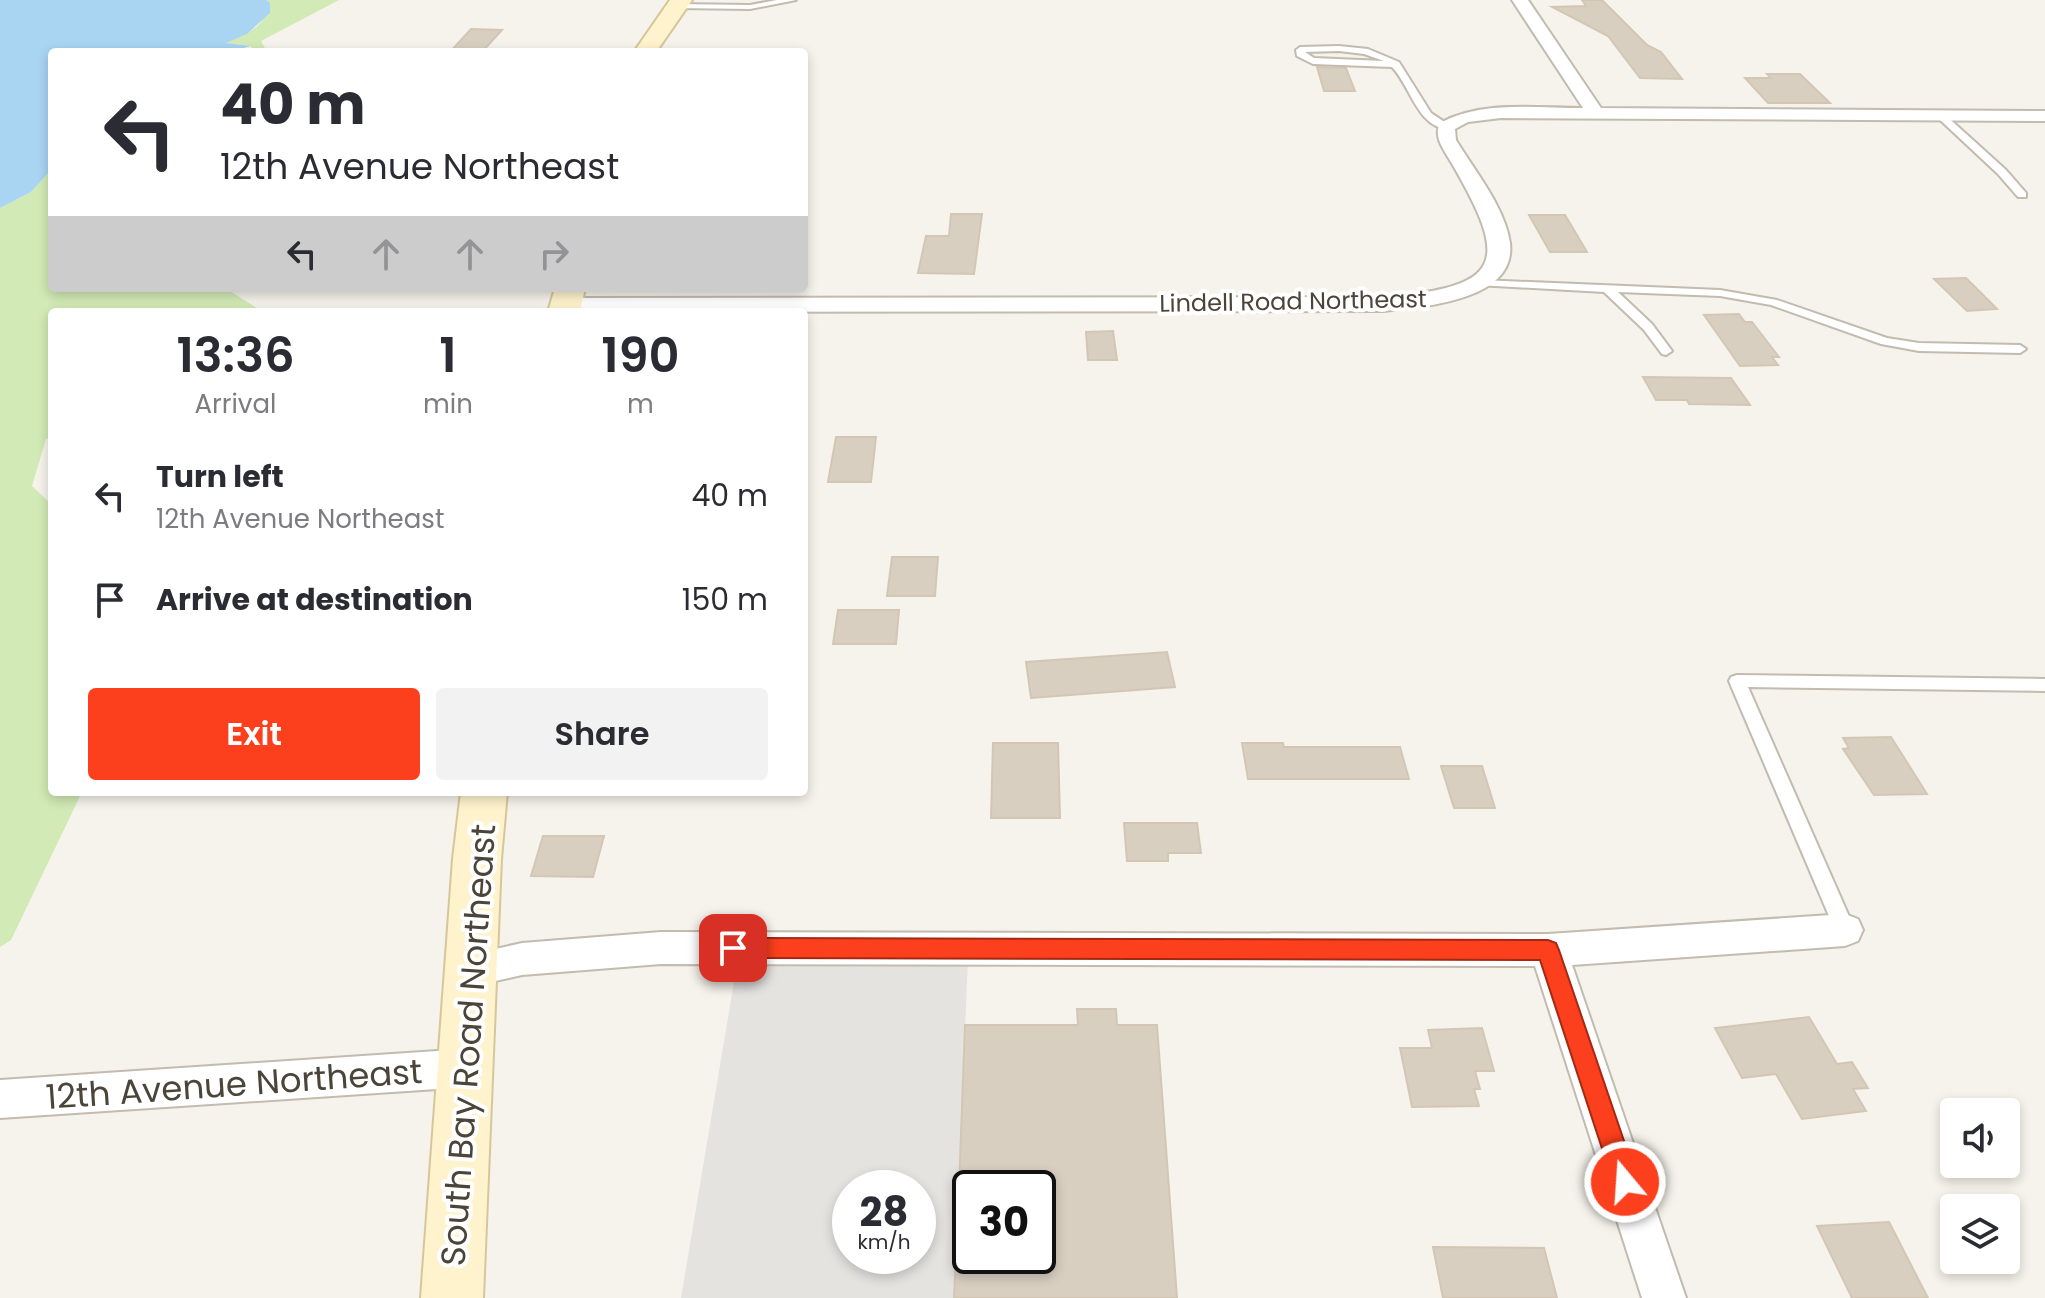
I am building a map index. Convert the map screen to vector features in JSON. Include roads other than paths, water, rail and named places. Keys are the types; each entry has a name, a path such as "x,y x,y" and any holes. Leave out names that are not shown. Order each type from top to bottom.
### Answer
{"street":[{"path":"1520,0 1596,114"},
{"path":"648,48 678,3"},
{"path":"1481,283 1496,266 1500,241 1447,140 1446,127 1457,119 1480,114 2045,116"},
{"name":"Lindell Road Northeast","path":"567,302 1383,304 1429,300 1481,283"},
{"name":"South Bay Road Northeast","path":"452,1298 477,859 484,796"},
{"path":"473,969 522,959 661,948 1548,950 1845,930"},
{"path":"1548,950 1664,1298"},
{"name":"12th Avenue Northeast","path":"0,1099 467,1068"}],"lane":[{"path":"678,3 750,7 792,0"},
{"path":"1396,64 1313,61 1301,56 1300,50 1363,50 1388,58 1396,64 1427,115 1446,127"},
{"path":"1940,115 2002,172 2022,195"},
{"path":"1481,283 1720,293 1773,302 1885,341 1919,347 2020,349"},
{"path":"1606,287 1648,327 1666,351"},
{"path":"1845,930 1737,681 2045,685"}],"water":[{"path":"0,0 266,0 270,3 270,13 247,34 226,43 251,46 243,48 48,48 48,173 31,192 0,208"}]}
